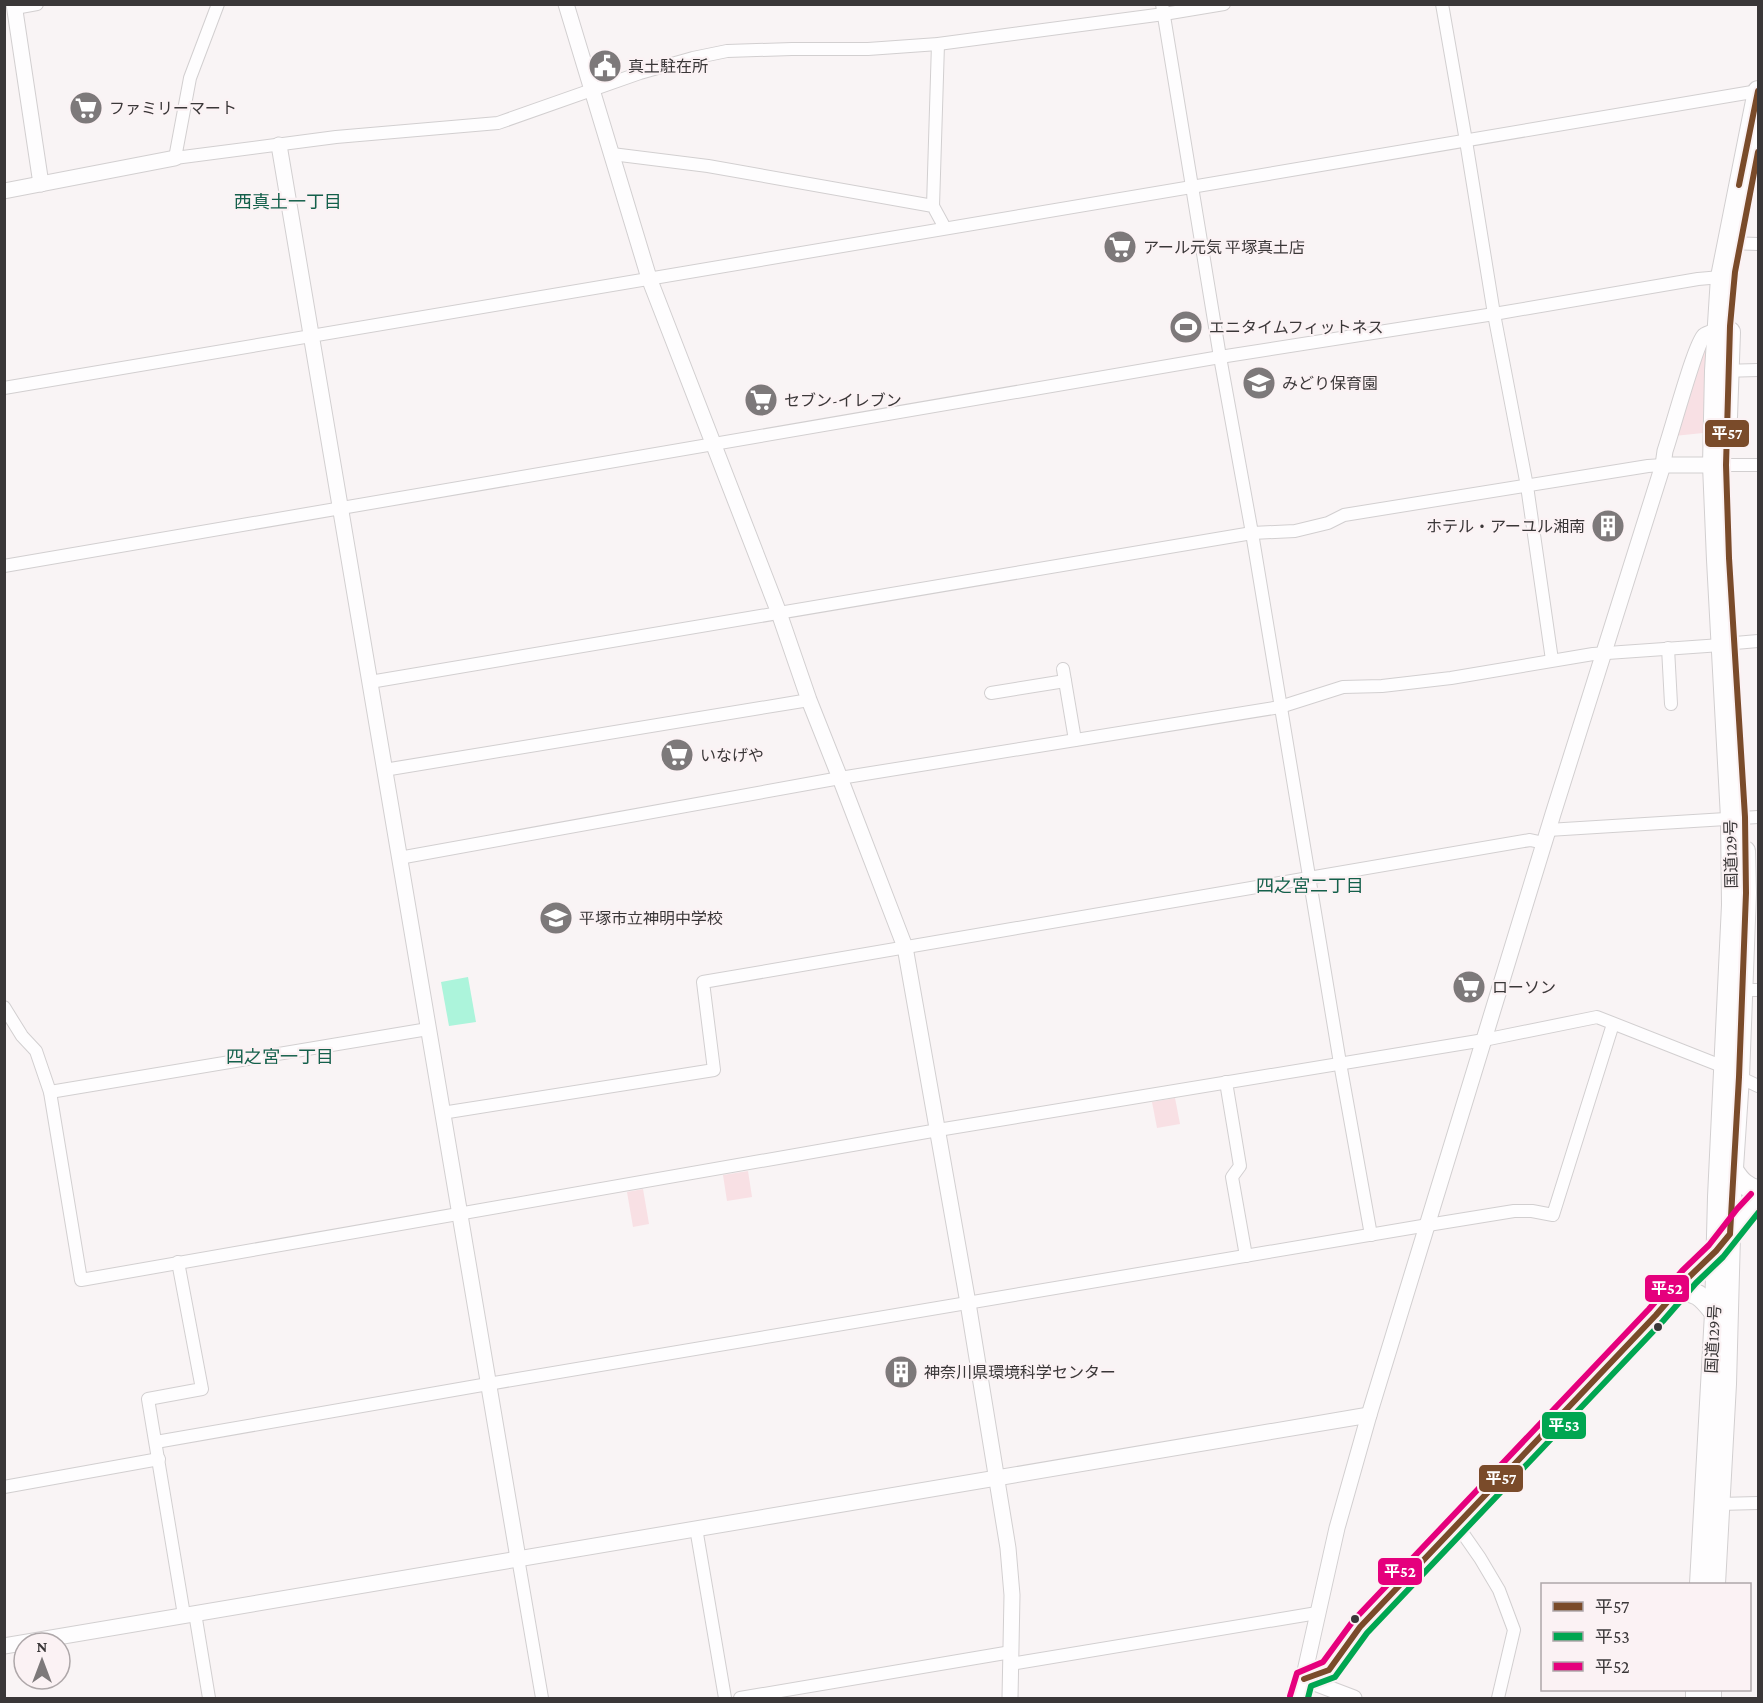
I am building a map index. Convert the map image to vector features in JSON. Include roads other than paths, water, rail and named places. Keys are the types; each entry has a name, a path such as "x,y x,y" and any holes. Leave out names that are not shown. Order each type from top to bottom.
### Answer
{"highway":[{"name":"国道129号","path":"1722,371 1717,331 1721,277 1742,244 1758,91"},
{"name":"国道129号","path":"1700,1583 1715,1313 1716,1251 1732,1072 1750,990 1745,817 1728,644 1719,465 1722,371 1730,326 1735,272 1758,152"},
{"name":"国道129号","path":"1715,1583 1733,1170 1732,905 1745,817"},
{"path":"1733,1170 1742,1184 1758,1190"},
{"path":"1676,1292 1686,1290 1695,1293 1703,1298 1715,1313"}],"street":[{"path":"37,4 14,6 41,184"},
{"path":"175,158 190,78 218,4"},
{"path":"566,4 649,278 779,613 808,700 905,947 998,1478 1008,1548 1012,1594 1010,1698"},
{"path":"4,191 175,158 336,137 498,123 640,72 727,51 868,49 938,44 1163,9 1224,4"},
{"path":"1442,4 1494,314 1527,486 1552,660"},
{"path":"1163,9 1191,188 1371,1234"},
{"path":"938,44 933,206 945,228"},
{"path":"4,388 1758,91"},
{"path":"279,145 542,1698"},
{"path":"612,154 708,166 933,206"},
{"path":"4,566 1220,357 1721,277"},
{"path":"1299,1698 1336,1528 1369,1414 1546,836 1663,465 1665,451 1698,345 1704,336 1717,331"},
{"path":"1722,371 1758,370"},
{"path":"370,682 1252,533 1295,531 1328,523 1344,516 1648,466 1758,465"},
{"path":"399,858 840,778 1280,707 1343,687 1382,686 1451,678 1603,653 1758,642"},
{"path":"1668,648 1671,704"},
{"path":"991,693 1064,675 1075,740"},
{"path":"384,770 808,700"},
{"path":"442,1113 714,1070 703,982 1309,879 1546,836 1745,817"},
{"path":"4,1007 22,1036 36,1051 50,1092 81,1280 938,1130 1484,1040 1597,1017 1732,1072 1758,1086"},
{"path":"156,1442 1371,1234 1514,1211 1532,1211 1553,1215 1613,1024"},
{"path":"50,1092 428,1029"},
{"path":"1226,1082 1240,1166 1232,1177 1246,1256"},
{"path":"1304,1680 1329,1670 1360,1627 1716,1251 1758,1200"},
{"path":"178,1262 202,1389 148,1399 190,1614 209,1698"},
{"path":"4,1646 1369,1414"},
{"path":"4,1487 159,1459"},
{"path":"1719,1504 1758,1503"},
{"path":"1457,1525 1499,1590 1514,1630 1498,1698"},
{"path":"696,1528 726,1698"},
{"path":"740,1698 1317,1613"},
{"path":"1304,1680 1354,1698"}],"place":[{"name":"真土駐在所","path":"605,66"},
{"name":"ファミリーマート","path":"86,108"},
{"name":"アール元気 平塚真土店","path":"1120,247"},
{"name":"エニタイムフィットネス","path":"1186,327"},
{"name":"みどり保育園","path":"1259,383"},
{"name":"セブン-イレブン","path":"761,400"},
{"name":"ホテル・アーユル湘南","path":"1608,526"},
{"name":"いなげや","path":"677,755"},
{"name":"平塚市立神明中学校","path":"556,918"},
{"name":"ローソン","path":"1469,987"},
{"name":"神奈川県環境科学センター","path":"901,1372"}],"district":[{"name":"西真土一丁目","path":"288,202"},
{"name":"四之宮二丁目","path":"1310,886"},
{"name":"四之宮一丁目","path":"280,1057"}]}
